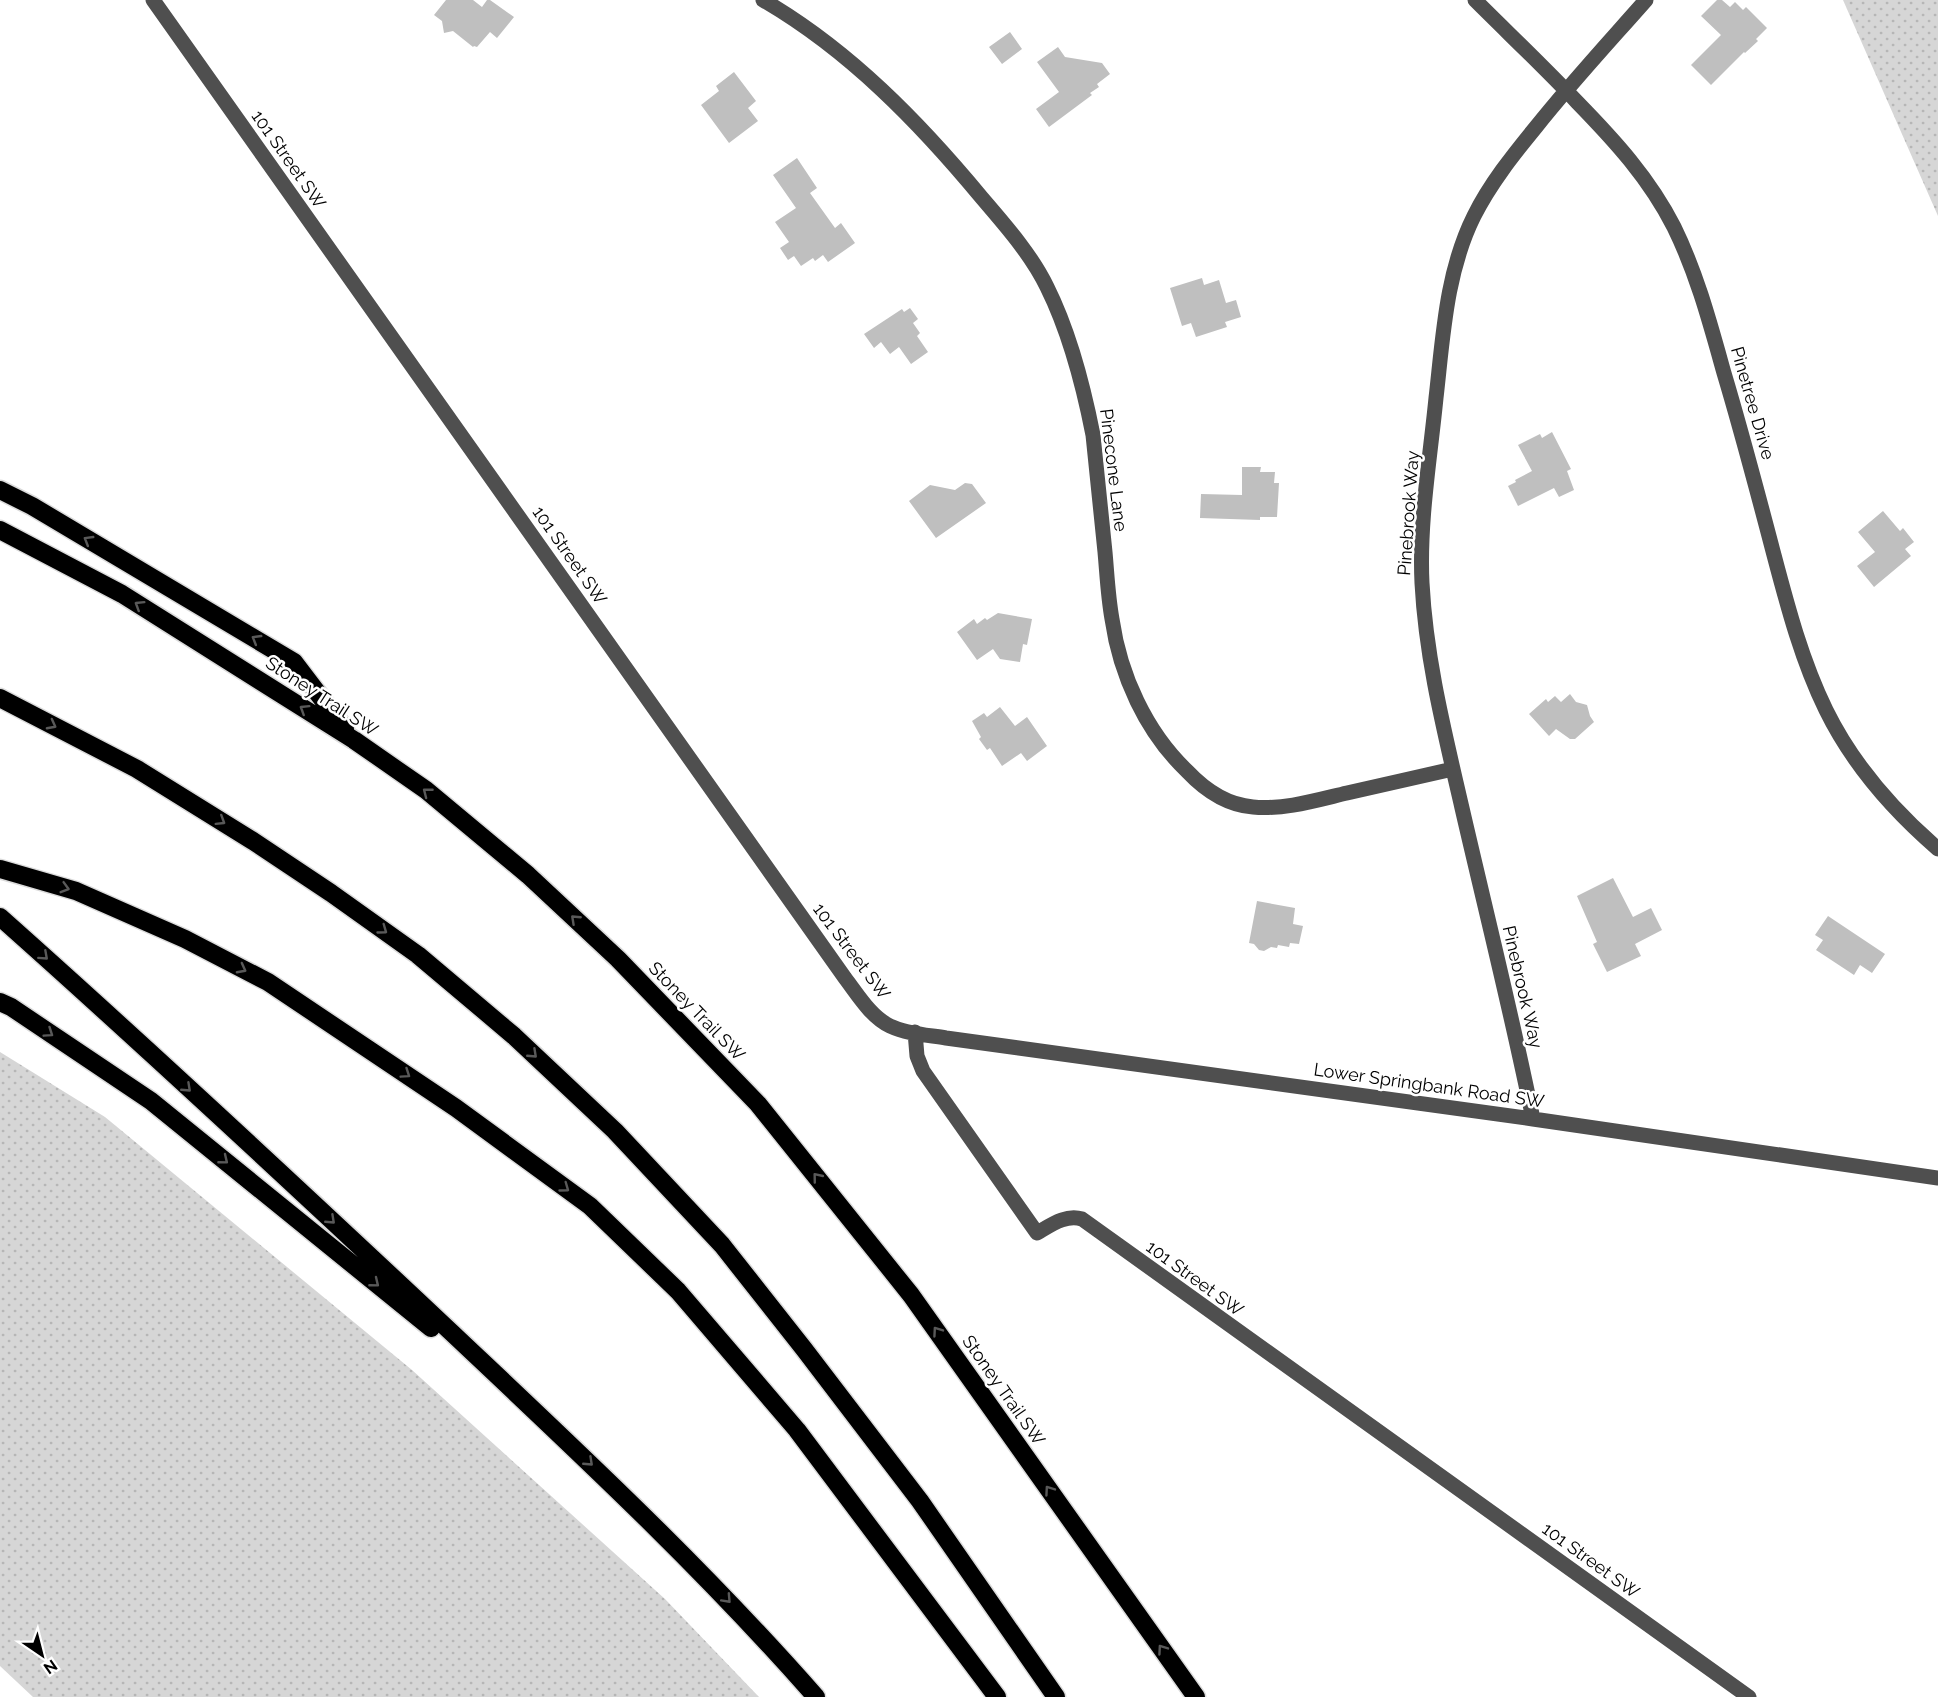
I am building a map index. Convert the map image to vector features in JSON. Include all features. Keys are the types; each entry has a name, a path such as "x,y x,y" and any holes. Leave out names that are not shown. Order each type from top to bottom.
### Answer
{"highway":[{"path":"0,490 32,506 294,662 354,740"},
{"name":"Stoney Trail SW","path":"0,530 122,594 354,740 426,790 528,875 618,959 758,1104 911,1295 1196,1697"},
{"path":"0,698 137,769 253,841 331,893 418,955 514,1036 615,1131 722,1245 804,1349 920,1501 1056,1697"},
{"path":"5,870 87,896 185,939 268,982 456,1108 590,1206 678,1291 796,1430 997,1697"},
{"path":"0,917 344,1232 618,1489 704,1575 816,1697"},
{"path":"0,1002 11,1007 151,1101 546,1422"}],"street":[{"name":"101 Street SW","path":"153,0 845,978 869,1009 880,1019 891,1026 915,1032 918,1056 923,1071 1037,1233 1070,1217 1082,1220 1749,1697"},
{"name":"Pinecone Lane","path":"763,0 817,35 873,81 907,113 936,143 993,211 1035,266 1046,285 1072,351 1088,409 1093,435 1112,618 1120,659 1141,708 1180,766 1213,793 1251,807 1269,807 1324,799 1453,769"},
{"name":"Pinetree Drive","path":"1475,0 1566,90 1639,169 1663,206 1685,252 1707,310 1805,662 1840,736 1904,818 1938,849"},
{"name":"Pinebrook Way","path":"1533,1119 1453,769 1430,654 1422,581 1423,530 1446,309 1457,263 1473,218 1502,171 1566,90 1646,0"},
{"name":"Lower Springbank Road SW","path":"915,1032 1938,1178"}],"shaded area":[{"path":"1843,0 1938,0 1938,216"},
{"path":"0,1052 105,1117 412,1370 665,1599 759,1697 33,1697 0,1666"}],"building":[{"path":"446,0 473,0 482,7 487,0 490,0 514,17 497,38 490,32 477,47 473,47 453,31 444,33 442,21 434,15"},
{"path":"1717,0 1722,0 1730,7 1735,2 1743,10 1746,7 1767,28 1756,39 1758,41 1711,85 1691,65 1721,35 1701,16"},
{"path":"1010,32 1022,49 1002,64 989,47"},
{"path":"1058,47 1065,57 1102,63 1110,74 1097,84 1099,87 1090,93 1092,95 1049,127 1036,109 1059,92 1037,62"},
{"path":"734,72 756,101 748,108 758,121 729,143 701,105 719,91 716,86"},
{"path":"797,158 817,188 810,193 835,228 841,223 855,243 828,262 823,255 801,266 794,256 788,260 780,248 789,242 775,222 796,208 773,175"},
{"path":"1202,278 1204,285 1219,280 1226,303 1236,300 1241,317 1225,322 1227,327 1196,337 1191,323 1182,326 1170,288"},
{"path":"910,308 918,319 913,323 920,333 917,336 928,352 911,364 899,347 890,354 881,342 874,348 864,334 902,309 904,312"},
{"path":"1552,432 1571,469 1567,471 1574,490 1559,497 1554,488 1518,506 1508,486 1532,471 1518,445 1540,434 1542,438"},
{"path":"1242,467 1261,467 1260,472 1275,472 1274,483 1279,483 1277,517 1260,517 1260,520 1200,518 1201,494 1242,495"},
{"path":"965,483 972,484 986,503 936,538 909,501 930,485 955,490"},
{"path":"1883,511 1900,531 1903,528 1914,542 1905,549 1911,556 1874,587 1857,566 1875,552 1858,532"},
{"path":"998,613 1032,619 1027,645 1023,644 1020,662 1000,659 993,649 977,660 957,632 974,619 977,624"},
{"path":"1570,694 1576,702 1587,705 1594,722 1575,739 1570,739 1556,729 1549,736 1529,714 1546,699 1548,702 1555,696 1561,702"},
{"path":"1000,707 1015,726 1027,717 1047,746 1027,761 1021,753 1002,766 990,748 987,750 979,739 981,737 972,721 984,713 987,717"},
{"path":"1613,878 1633,917 1651,908 1662,930 1635,944 1641,956 1607,972 1593,944 1597,942 1577,896"},
{"path":"1257,901 1295,908 1293,924 1303,926 1299,944 1290,943 1289,947 1278,945 1277,948 1271,947 1264,951 1249,943"},
{"path":"1828,916 1885,954 1872,973 1860,965 1854,975 1816,950 1823,940 1815,935"}]}
